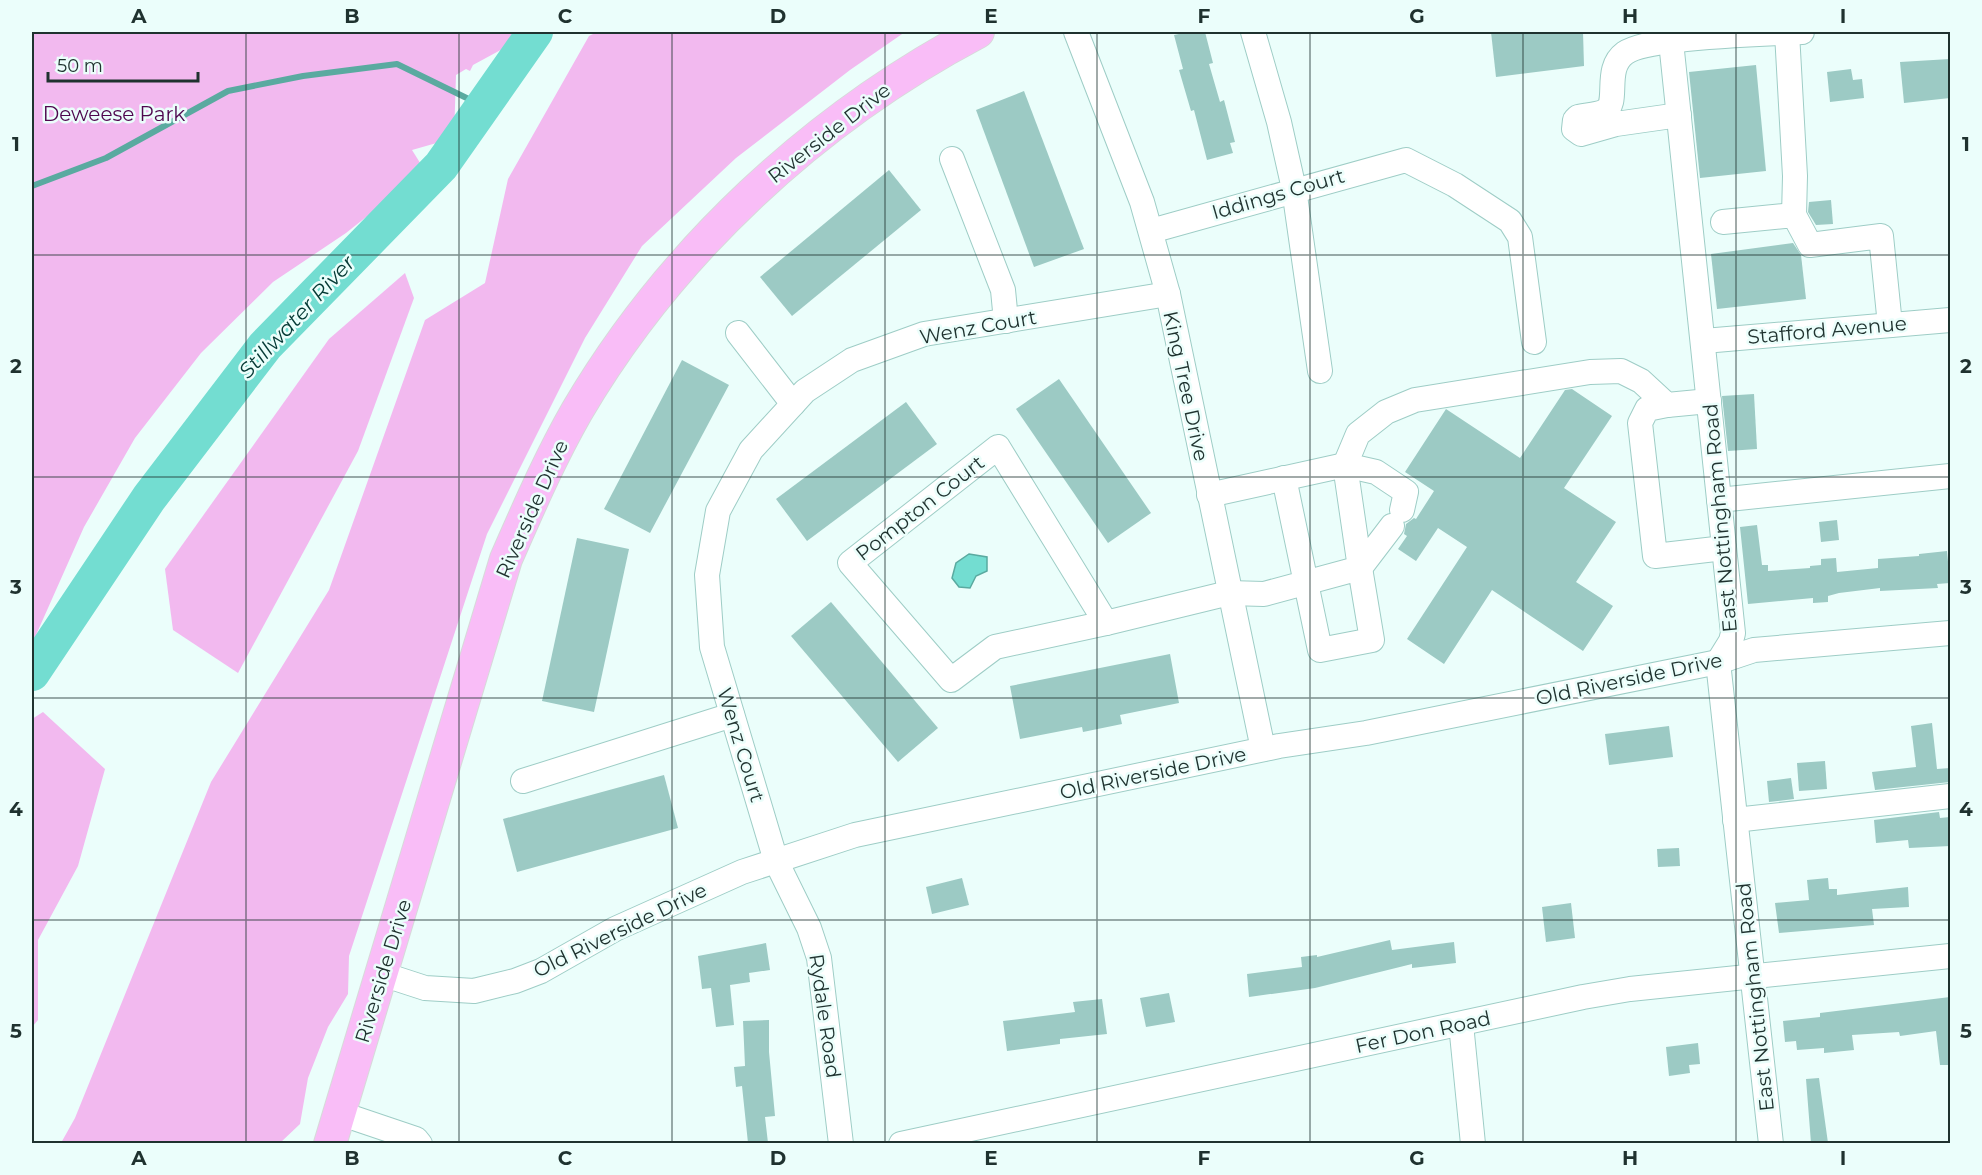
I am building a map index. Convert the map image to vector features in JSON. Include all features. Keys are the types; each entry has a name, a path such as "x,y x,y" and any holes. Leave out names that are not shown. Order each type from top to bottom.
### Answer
{"main road":[{"name":"Riverside Drive","path":"330,1143 506,558 531,502 577,412 632,328 686,261 743,201 791,159 882,90 978,32"}],"street":[{"name":"King Tree Drive","path":"1076,32 1151,231 1167,294 1263,749"},
{"path":"1253,32 1279,122 1294,189 1320,370"},
{"path":"1679,115 1616,124 1592,133 1581,134 1574,129 1575,120 1578,117 1605,111 1611,103 1612,73 1616,62 1626,52 1671,36 1795,32 1794,215 1810,245 1881,236 1890,325"},
{"name":"East Nottingham Road","path":"1671,36 1733,633 1731,641 1718,662 1771,1143"},
{"path":"952,159 1003,290 1006,321"},
{"name":"Iddings Court","path":"1151,231 1294,189 1406,160 1455,185 1510,221 1520,237 1534,342"},
{"path":"1724,222 1794,215"},
{"name":"Wenz Court","path":"776,861 712,647 707,575 718,511 751,450 805,391 852,360 924,334 1167,294"},
{"name":"Stafford Avenue","path":"1704,341 1950,320"},
{"path":"738,333 793,404"},
{"path":"1284,478 1320,650 1372,640 1345,465 1358,434 1386,412 1415,400 1590,372 1621,372 1641,381 1667,405"},
{"path":"1709,401 1647,409 1640,423 1655,556 1724,548"},
{"name":"Pompton Court","path":"1106,623 998,447 850,563 951,680 995,647 1106,623 1229,593 1264,594 1360,568"},
{"path":"1209,495 1345,465 1376,472 1406,492 1397,518 1360,568"},
{"path":"1719,500 1950,476"},
{"name":"Old Riverside Drive","path":"382,974 425,988 474,991 515,981 540,971 662,906 776,861 855,835 1263,749 1366,733 1718,662 1754,650 1950,633"},
{"path":"523,781 732,715"},
{"path":"1735,820 1950,796"},
{"name":"Rydale Road","path":"776,861 809,928 819,958 841,1143"},
{"name":"Fer Don Road","path":"901,1143 1629,989 1950,956"},
{"path":"1461,1024 1473,1143"},
{"path":"339,1113 374,1134 416,1139 420,1143"}],"green space":[{"name":"Deweese Park","path":"32,32 521,32 508,46 473,65 470,71 466,69 456,75 454,138 412,150 432,182 411,211 380,206 346,233 273,282 201,353 135,438 84,527 32,644"},
{"path":"597,32 905,32 850,70 736,158 642,246 585,338 487,534 349,956 348,994 328,1027 308,1078 300,1124 280,1143 61,1143 75,1118 211,782 329,590 425,320 485,283 508,179 589,36"},
{"path":"405,273 414,298 358,451 238,673 173,630 165,569 329,339"},
{"path":"43,712 105,769 78,866 38,940 38,1020 32,1027 32,719"}],"water":[{"path":"969,554 987,557 987,571 976,576 970,588 959,587 952,578 956,563"}],"building":[{"path":"1205,32 1213,63 1209,64 1220,102 1224,100 1235,142 1230,143 1233,153 1207,160 1194,110 1191,111 1179,70 1183,69 1174,35"},
{"path":"1491,32 1583,32 1584,66 1496,77"},
{"path":"1950,59 1950,98 1904,103 1900,62"},
{"path":"1756,65 1766,171 1700,178 1689,72"},
{"path":"1851,69 1853,80 1862,79 1864,98 1830,102 1827,72"},
{"path":"1024,91 1084,249 1034,267 976,110"},
{"path":"889,170 921,210 792,316 760,277"},
{"path":"1831,200 1833,224 1816,225 1808,212 1809,202"},
{"path":"1793,243 1801,255 1806,299 1717,309 1711,254"},
{"path":"682,360 729,385 650,533 604,509"},
{"path":"1059,379 1151,513 1108,543 1016,409"},
{"path":"1572,389 1612,416 1564,488 1616,522 1576,582 1613,606 1583,651 1492,590 1444,664 1407,639 1467,547 1438,528 1416,561 1398,549 1407,536 1404,534 1406,524 1416,519 1434,491 1405,472 1446,409 1520,458 1565,390"},
{"path":"1754,394 1757,449 1728,451 1722,396"},
{"path":"906,402 937,444 807,541 776,499"},
{"path":"1837,520 1839,540 1821,542 1819,522"},
{"path":"1757,525 1762,565 1768,565 1768,571 1810,568 1810,566 1821,565 1821,559 1836,558 1837,572 1878,568 1878,559 1947,551 1950,583 1937,584 1938,588 1880,591 1880,588 1839,593 1828,596 1828,602 1813,603 1813,598 1748,604 1740,527"},
{"path":"577,538 629,549 594,712 542,701"},
{"path":"831,602 938,728 898,762 791,636"},
{"path":"1170,654 1179,703 1120,715 1122,724 1083,732 1082,727 1020,739 1010,686"},
{"path":"1932,723 1937,769 1950,768 1950,782 1875,790 1872,772 1916,767 1911,726"},
{"path":"1669,726 1673,757 1609,765 1605,734"},
{"path":"1825,761 1827,789 1799,791 1797,763"},
{"path":"664,775 678,828 517,872 503,819"},
{"path":"1791,778 1794,799 1769,802 1767,781"},
{"path":"1939,812 1940,818 1950,817 1950,846 1909,848 1908,840 1876,843 1874,820"},
{"path":"1679,848 1680,866 1658,867 1657,849"},
{"path":"962,878 969,905 932,914 926,887"},
{"path":"1828,878 1829,889 1837,889 1837,895 1908,887 1909,907 1872,909 1874,925 1779,933 1775,903 1809,900 1807,880"},
{"path":"1571,903 1575,938 1546,942 1542,907"},
{"path":"1390,940 1392,950 1454,942 1456,963 1412,968 1412,964 1315,988 1249,997 1247,974 1302,967 1301,957 1317,955 1317,957"},
{"path":"766,943 770,970 749,973 750,982 730,985 734,1025 716,1027 711,988 702,989 698,956"},
{"path":"1169,993 1175,1022 1146,1027 1140,998"},
{"path":"1950,997 1950,1065 1940,1065 1936,1031 1900,1036 1899,1032 1852,1035 1854,1050 1824,1053 1824,1048 1797,1050 1796,1041 1785,1042 1783,1021 1820,1017 1820,1013"},
{"path":"1102,999 1107,1034 1060,1039 1060,1044 1007,1051 1003,1021 1075,1012 1073,1002"},
{"path":"769,1020 769,1052 775,1116 765,1117 768,1143 748,1143 742,1086 736,1087 734,1067 745,1066 743,1021"},
{"path":"1698,1043 1700,1064 1689,1065 1690,1073 1669,1076 1666,1047"},
{"path":"1819,1078 1828,1143 1811,1143 1806,1079"}],"waterway":[{"name":"Stillwater River","path":"32,673 149,498 265,346 441,166 535,32"},
{"path":"32,186 106,158 228,91 303,76 397,64 483,106"}]}
